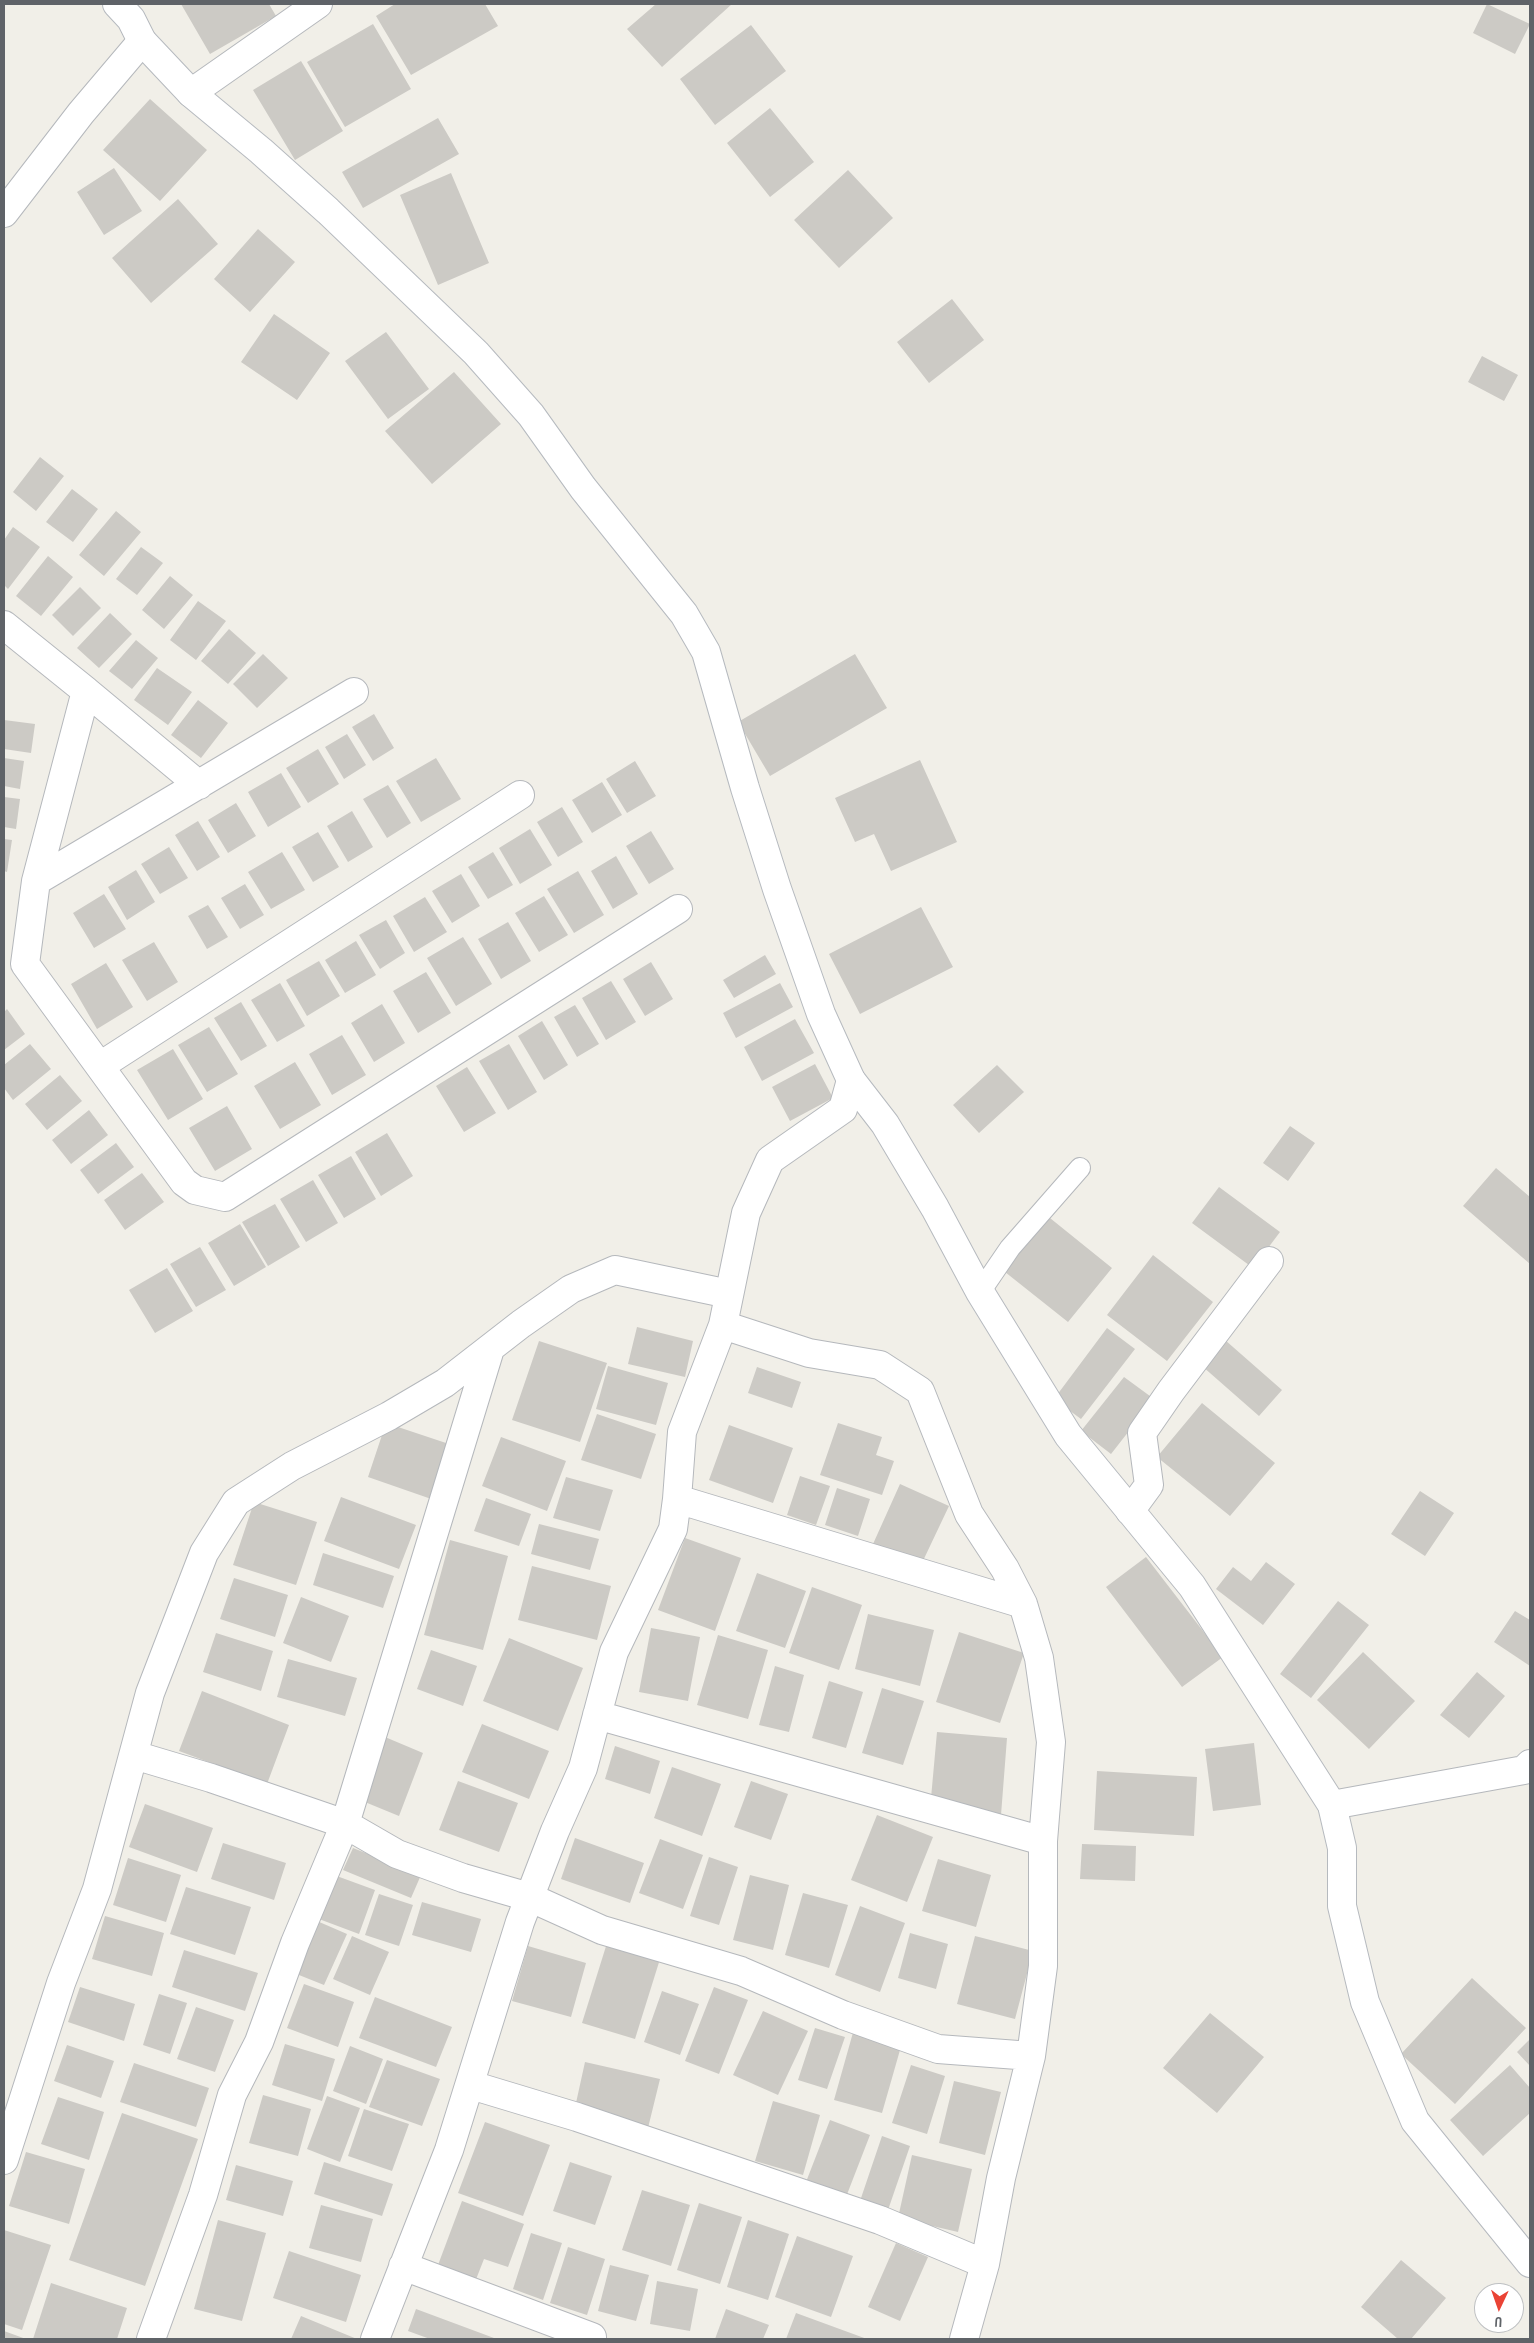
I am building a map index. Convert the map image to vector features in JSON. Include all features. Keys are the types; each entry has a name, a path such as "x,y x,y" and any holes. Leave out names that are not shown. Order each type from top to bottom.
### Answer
{"street":[{"path":"117,4 131,19 142,41 191,93 261,151 328,211 476,353 531,415 583,488 684,614 706,652 745,788 780,898 821,1014 851,1080 884,1124 935,1208 980,1292 1068,1435 1192,1586 1332,1805 1342,1848 1342,1906 1365,2002 1414,2121 1530,2263"},
{"path":"191,93 318,4"},
{"path":"4,213 81,113 142,41"},
{"path":"4,625 199,785"},
{"path":"86,692 36,881 25,964 184,1182 195,1190 208,1195 225,1197 678,909"},
{"path":"36,881 354,692"},
{"path":"100,1066 520,795"},
{"path":"375,2339 448,2150 471,2084 529,1897 583,1768 614,1652 672,1529 677,1499 682,1432 723,1324 746,1213 770,1160 843,1110 851,1080"},
{"path":"1130,1511 1149,1485 1142,1433 1171,1391 1270,1261"},
{"path":"4,2160 61,1983 97,1889 150,1693 204,1553 236,1502 292,1466 389,1416 445,1384 571,1289 615,1270 729,1294"},
{"path":"723,1324 809,1353 880,1364 920,1391 969,1514 1005,1568 1023,1604 1039,1658 1051,1742 1043,1841 1043,1966 1031,2056 1001,2178 985,2264 964,2339"},
{"path":"151,2339 200,2204 232,2094 259,2042 295,1943 345,1824 490,1349"},
{"path":"677,1499 1023,1604"},
{"path":"597,1715 1043,1841"},
{"path":"134,1756 211,1778 345,1824 397,1854 464,1878 529,1897 602,1930 741,1972 843,2015 938,2049 1031,2056"},
{"path":"1332,1805 1524,1770 1530,1764"},
{"path":"471,2084 577,2117 880,2220 985,2264"},
{"path":"403,2266 594,2339"}],"lane":[{"path":"980,1292 1010,1248 1080,1168"}],"building":[{"path":"181,4 269,4 276,16 210,54"},
{"path":"395,4 485,4 498,26 411,75 376,16"},
{"path":"656,4 732,4 662,67 627,29"},
{"path":"1487,4 1530,24 1515,54 1473,33"},
{"path":"373,24 411,89 345,127 307,62"},
{"path":"751,25 786,71 715,125 680,79"},
{"path":"301,61 343,131 295,160 253,90"},
{"path":"150,99 207,150 160,201 103,150"},
{"path":"770,108 814,162 770,197 727,143"},
{"path":"438,118 459,154 363,208 342,172"},
{"path":"114,168 142,211 104,235 77,192"},
{"path":"848,170 893,218 839,268 794,220"},
{"path":"451,173 489,263 438,285 400,195"},
{"path":"178,199 218,244 151,303 112,258"},
{"path":"258,229 295,262 250,312 214,279"},
{"path":"952,299 984,340 929,383 897,342"},
{"path":"274,314 330,353 297,400 241,362"},
{"path":"386,332 429,389 388,419 345,361"},
{"path":"1482,356 1518,375 1504,401 1468,382"},
{"path":"454,372 501,424 432,484 385,431"},
{"path":"40,457 64,476 36,511 13,492"},
{"path":"72,489 98,509 73,542 46,522"},
{"path":"116,511 141,532 104,576 79,555"},
{"path":"13,527 40,547 8,589 4,585 4,540"},
{"path":"141,547 163,563 137,595 116,579"},
{"path":"48,556 73,577 41,616 16,596"},
{"path":"170,576 193,595 164,629 142,610"},
{"path":"80,587 101,608 73,636 52,615"},
{"path":"198,601 226,621 196,660 170,640"},
{"path":"110,613 132,634 99,668 77,648"},
{"path":"229,629 256,653 228,684 201,661"},
{"path":"136,640 158,658 132,689 109,671"},
{"path":"263,654 288,678 257,708 233,684"},
{"path":"855,654 887,708 770,776 738,722"},
{"path":"157,668 192,692 168,725 134,700"},
{"path":"198,700 228,723 201,758 171,735"},
{"path":"374,714 394,748 373,761 352,727"},
{"path":"4,720 35,724 31,753 4,749"},
{"path":"347,734 366,765 344,779 325,747"},
{"path":"318,749 339,784 308,803 286,768"},
{"path":"4,758 24,761 20,789 4,786"},
{"path":"436,758 461,799 421,822 396,781"},
{"path":"920,760 957,842 891,871 874,834 855,842 835,798"},
{"path":"635,761 656,796 627,813 606,779"},
{"path":"281,773 301,807 268,827 248,792"},
{"path":"602,782 622,815 592,833 572,800"},
{"path":"388,785 411,823 387,838 363,799"},
{"path":"4,797 20,799 16,829 4,827"},
{"path":"236,803 256,836 228,853 208,820"},
{"path":"562,807 583,842 558,857 537,822"},
{"path":"352,811 373,847 348,862 327,826"},
{"path":"198,821 220,857 197,871 175,835"},
{"path":"530,829 552,865 520,884 499,848"},
{"path":"651,831 674,869 649,884 626,846"},
{"path":"318,832 339,867 313,882 292,847"},
{"path":"4,839 12,840 7,872 4,871"},
{"path":"169,847 188,878 160,894 141,864"},
{"path":"282,852 305,890 271,909 248,872"},
{"path":"493,852 513,885 488,899 468,867"},
{"path":"616,856 638,894 613,909 591,871"},
{"path":"136,870 155,902 127,920 108,887"},
{"path":"578,871 604,915 574,933 547,889"},
{"path":"461,874 480,906 452,923 432,891"},
{"path":"245,884 264,915 240,929 221,898"},
{"path":"104,894 126,929 94,948 73,913"},
{"path":"544,896 568,935 539,952 515,913"},
{"path":"425,897 447,932 414,952 393,916"},
{"path":"208,905 228,937 207,949 188,916"},
{"path":"921,907 953,967 860,1014 829,954"},
{"path":"386,920 405,953 380,969 359,935"},
{"path":"508,922 531,961 501,979 478,939"},
{"path":"463,937 492,984 456,1006 427,958"},
{"path":"356,941 376,975 345,993 325,960"},
{"path":"154,942 178,982 147,1001 122,960"},
{"path":"765,955 776,974 734,998 723,980"},
{"path":"319,961 340,996 307,1016 286,980"},
{"path":"651,962 673,999 645,1016 623,979"},
{"path":"106,963 133,1007 97,1029 71,984"},
{"path":"426,972 451,1013 418,1033 393,991"},
{"path":"611,981 636,1022 606,1040 582,998"},
{"path":"280,983 305,1026 277,1042 251,1000"},
{"path":"780,983 793,1007 736,1038 723,1013"},
{"path":"241,1002 267,1046 241,1061 214,1018"},
{"path":"382,1004 405,1043 374,1062 351,1023"},
{"path":"575,1005 599,1044 577,1057 554,1017"},
{"path":"7,1009 25,1034 4,1050 4,1012"},
{"path":"795,1019 814,1053 762,1081 744,1047"},
{"path":"542,1021 568,1065 544,1080 518,1036"},
{"path":"209,1027 238,1074 207,1092 178,1045"},
{"path":"342,1035 366,1075 332,1095 309,1054"},
{"path":"30,1044 51,1069 13,1100 4,1088 4,1065"},
{"path":"509,1044 537,1092 508,1110 479,1061"},
{"path":"173,1049 203,1099 168,1120 137,1070"},
{"path":"295,1062 321,1105 280,1129 254,1086"},
{"path":"815,1064 833,1098 790,1121 772,1087"},
{"path":"997,1065 1024,1092 979,1133 953,1105"},
{"path":"467,1067 496,1113 464,1132 436,1086"},
{"path":"60,1075 82,1101 47,1130 25,1104"},
{"path":"227,1106 252,1149 215,1171 189,1128"},
{"path":"89,1110 108,1135 71,1164 52,1140"},
{"path":"1290,1126 1315,1143 1288,1181 1263,1163"},
{"path":"387,1133 413,1176 381,1196 355,1152"},
{"path":"116,1143 134,1167 98,1194 80,1170"},
{"path":"351,1156 376,1199 344,1218 318,1175"},
{"path":"1496,1168 1530,1197 1530,1264 1463,1206"},
{"path":"142,1173 164,1202 125,1230 104,1200"},
{"path":"313,1180 338,1223 306,1242 280,1199"},
{"path":"1219,1187 1280,1232 1253,1268 1192,1223"},
{"path":"275,1204 300,1247 268,1266 242,1222"},
{"path":"1045,1214 1112,1268 1068,1322 1000,1268"},
{"path":"240,1224 266,1267 234,1286 208,1243"},
{"path":"200,1247 226,1290 196,1307 170,1264"},
{"path":"1153,1255 1213,1302 1167,1361 1107,1315"},
{"path":"167,1268 193,1311 155,1333 129,1290"},
{"path":"637,1327 693,1341 685,1377 628,1364"},
{"path":"1107,1328 1135,1349 1081,1419 1054,1399"},
{"path":"1225,1340 1282,1390 1259,1416 1202,1366"},
{"path":"539,1341 607,1363 580,1442 512,1420"},
{"path":"608,1366 668,1383 656,1425 596,1409"},
{"path":"757,1367 801,1382 792,1408 748,1393"},
{"path":"1124,1377 1154,1399 1111,1454 1081,1431"},
{"path":"1202,1403 1275,1463 1230,1516 1157,1457"},
{"path":"597,1414 656,1434 641,1479 581,1460"},
{"path":"386,1423 455,1446 437,1501 368,1477"},
{"path":"838,1423 882,1437 876,1455 894,1461 882,1495 820,1475"},
{"path":"729,1425 793,1448 773,1503 709,1480"},
{"path":"501,1437 566,1461 547,1511 482,1486"},
{"path":"800,1476 830,1486 816,1525 787,1515"},
{"path":"566,1477 613,1490 600,1531 553,1518"},
{"path":"900,1484 949,1506 921,1565 873,1544"},
{"path":"837,1488 870,1499 858,1536 825,1525"},
{"path":"1420,1491 1454,1513 1425,1556 1391,1534"},
{"path":"341,1497 416,1525 399,1569 324,1541"},
{"path":"486,1498 531,1514 519,1546 474,1531"},
{"path":"254,1502 317,1522 296,1585 233,1565"},
{"path":"539,1524 599,1539 590,1570 531,1554"},
{"path":"685,1538 741,1558 715,1631 658,1610"},
{"path":"450,1540 508,1556 483,1650 424,1635"},
{"path":"323,1553 394,1576 383,1608 313,1585"},
{"path":"1146,1557 1223,1657 1182,1687 1106,1587"},
{"path":"1266,1562 1295,1584 1263,1625 1216,1589 1233,1567 1251,1581"},
{"path":"532,1566 611,1586 597,1640 518,1620"},
{"path":"757,1573 806,1591 785,1648 736,1631"},
{"path":"234,1578 288,1595 275,1637 220,1619"},
{"path":"812,1587 862,1605 839,1670 789,1653"},
{"path":"301,1597 349,1616 331,1662 283,1643"},
{"path":"1338,1601 1369,1625 1311,1698 1280,1674"},
{"path":"1515,1611 1530,1620 1530,1666 1494,1642"},
{"path":"868,1614 934,1630 920,1686 855,1669"},
{"path":"651,1628 700,1637 688,1701 639,1692"},
{"path":"959,1632 1024,1653 1000,1723 936,1702"},
{"path":"216,1633 273,1651 261,1691 203,1672"},
{"path":"718,1635 768,1650 748,1719 697,1705"},
{"path":"509,1638 583,1668 558,1731 483,1701"},
{"path":"431,1650 477,1666 463,1706 417,1689"},
{"path":"1363,1652 1415,1701 1369,1749 1317,1700"},
{"path":"288,1659 357,1678 345,1716 277,1697"},
{"path":"775,1666 804,1675 789,1732 759,1725"},
{"path":"1477,1672 1505,1696 1469,1738 1440,1715"},
{"path":"829,1681 863,1692 846,1748 812,1738"},
{"path":"882,1688 924,1701 903,1765 862,1753"},
{"path":"202,1691 289,1725 267,1784 179,1751"},
{"path":"482,1724 549,1751 529,1799 462,1772"},
{"path":"937,1732 1007,1738 1001,1815 930,1809"},
{"path":"385,1737 423,1753 399,1816 360,1800"},
{"path":"1254,1743 1261,1805 1213,1811 1205,1749"},
{"path":"615,1746 660,1761 650,1794 605,1779"},
{"path":"672,1767 721,1784 702,1836 654,1818"},
{"path":"1097,1771 1197,1777 1194,1836 1094,1830"},
{"path":"458,1781 518,1803 499,1852 439,1830"},
{"path":"751,1781 788,1794 771,1840 734,1827"},
{"path":"145,1804 213,1828 197,1872 129,1847"},
{"path":"877,1815 933,1837 907,1902 851,1880"},
{"path":"575,1838 644,1863 630,1903 561,1879"},
{"path":"660,1839 703,1855 683,1909 639,1893"},
{"path":"223,1843 286,1863 274,1900 211,1879"},
{"path":"1082,1844 1136,1846 1135,1881 1080,1879"},
{"path":"353,1848 421,1875 411,1898 343,1870"},
{"path":"709,1857 738,1867 719,1925 690,1916"},
{"path":"128,1858 181,1875 166,1922 113,1905"},
{"path":"938,1859 991,1875 976,1927 922,1911"},
{"path":"334,1875 375,1890 359,1934 319,1919"},
{"path":"750,1875 789,1885 773,1950 733,1940"},
{"path":"186,1887 251,1907 235,1955 170,1934"},
{"path":"803,1893 848,1905 829,1968 785,1955"},
{"path":"379,1894 413,1905 399,1946 365,1935"},
{"path":"422,1902 481,1919 471,1952 412,1935"},
{"path":"860,1906 905,1923 880,1992 835,1975"},
{"path":"105,1916 164,1933 152,1976 92,1959"},
{"path":"317,1921 347,1934 324,1985 294,1973"},
{"path":"910,1933 948,1944 936,1989 898,1978"},
{"path":"352,1936 389,1952 370,1995 333,1979"},
{"path":"975,1936 1033,1951 1015,2019 957,2004"},
{"path":"607,1943 660,1959 635,2039 582,2023"},
{"path":"528,1946 586,1963 571,2017 512,2001"},
{"path":"184,1950 258,1973 245,2011 172,1987"},
{"path":"1472,1978 1526,2028 1455,2104 1401,2054"},
{"path":"304,1984 354,2002 338,2047 287,2028"},
{"path":"80,1987 135,2004 124,2041 68,2022"},
{"path":"714,1987 748,2000 719,2074 685,2061"},
{"path":"662,1991 699,2004 680,2055 644,2042"},
{"path":"159,1994 187,2003 170,2054 143,2045"},
{"path":"375,1997 452,2027 436,2067 359,2038"},
{"path":"196,2007 234,2020 215,2072 177,2059"},
{"path":"763,2011 808,2031 778,2095 733,2075"},
{"path":"1210,2013 1264,2057 1217,2113 1163,2068"},
{"path":"815,2028 845,2037 827,2089 798,2080"},
{"path":"854,2029 902,2043 882,2113 834,2100"},
{"path":"1530,2039 1530,2066 1517,2052"},
{"path":"285,2044 335,2059 322,2101 272,2085"},
{"path":"67,2045 114,2061 101,2098 54,2081"},
{"path":"350,2046 383,2059 366,2104 333,2091"},
{"path":"387,2060 440,2079 422,2126 369,2107"},
{"path":"585,2062 660,2079 648,2128 574,2112"},
{"path":"134,2063 209,2088 196,2127 120,2102"},
{"path":"911,2065 945,2076 927,2134 892,2123"},
{"path":"1510,2065 1530,2088 1530,2113 1483,2156 1450,2120"},
{"path":"954,2081 1001,2092 985,2155 939,2143"},
{"path":"263,2095 311,2109 298,2156 249,2143"},
{"path":"327,2096 360,2108 340,2162 307,2149"},
{"path":"58,2097 104,2112 89,2160 41,2144"},
{"path":"773,2101 820,2115 803,2175 755,2161"},
{"path":"364,2109 409,2124 392,2171 348,2156"},
{"path":"122,2113 198,2139 145,2286 69,2260"},
{"path":"830,2120 870,2135 846,2197 806,2182"},
{"path":"485,2122 550,2145 523,2216 458,2193"},
{"path":"882,2136 910,2146 888,2210 860,2201"},
{"path":"26,2152 85,2169 69,2224 9,2206"},
{"path":"912,2155 972,2169 958,2232 898,2218"},
{"path":"324,2162 393,2184 382,2216 314,2194"},
{"path":"570,2162 612,2176 595,2225 553,2211"},
{"path":"236,2165 293,2181 283,2216 226,2200"},
{"path":"642,2190 690,2205 671,2266 622,2250"},
{"path":"462,2201 524,2224 508,2267 484,2259 473,2287 435,2273"},
{"path":"699,2203 742,2217 720,2284 677,2270"},
{"path":"321,2205 373,2219 361,2262 309,2248"},
{"path":"218,2220 266,2233 242,2321 194,2309"},
{"path":"748,2220 789,2234 768,2300 727,2287"},
{"path":"4,2230 51,2245 22,2330 4,2324"},
{"path":"531,2233 562,2243 543,2300 513,2289"},
{"path":"797,2236 853,2256 831,2317 775,2297"},
{"path":"896,2243 928,2257 900,2321 868,2307"},
{"path":"568,2247 605,2259 587,2315 550,2303"},
{"path":"289,2251 361,2275 346,2322 273,2298"},
{"path":"1401,2260 1446,2298 1411,2339 1398,2339 1361,2307"},
{"path":"610,2265 649,2275 636,2321 598,2311"},
{"path":"657,2281 698,2289 690,2331 650,2324"},
{"path":"51,2283 127,2308 117,2339 33,2339"},
{"path":"416,2309 494,2338 430,2339 408,2331"},
{"path":"726,2309 769,2325 763,2339 715,2339"},
{"path":"796,2313 867,2339 786,2339"},
{"path":"301,2316 357,2339 291,2339"},
{"path":"4,2331 26,2339 4,2339"}]}
